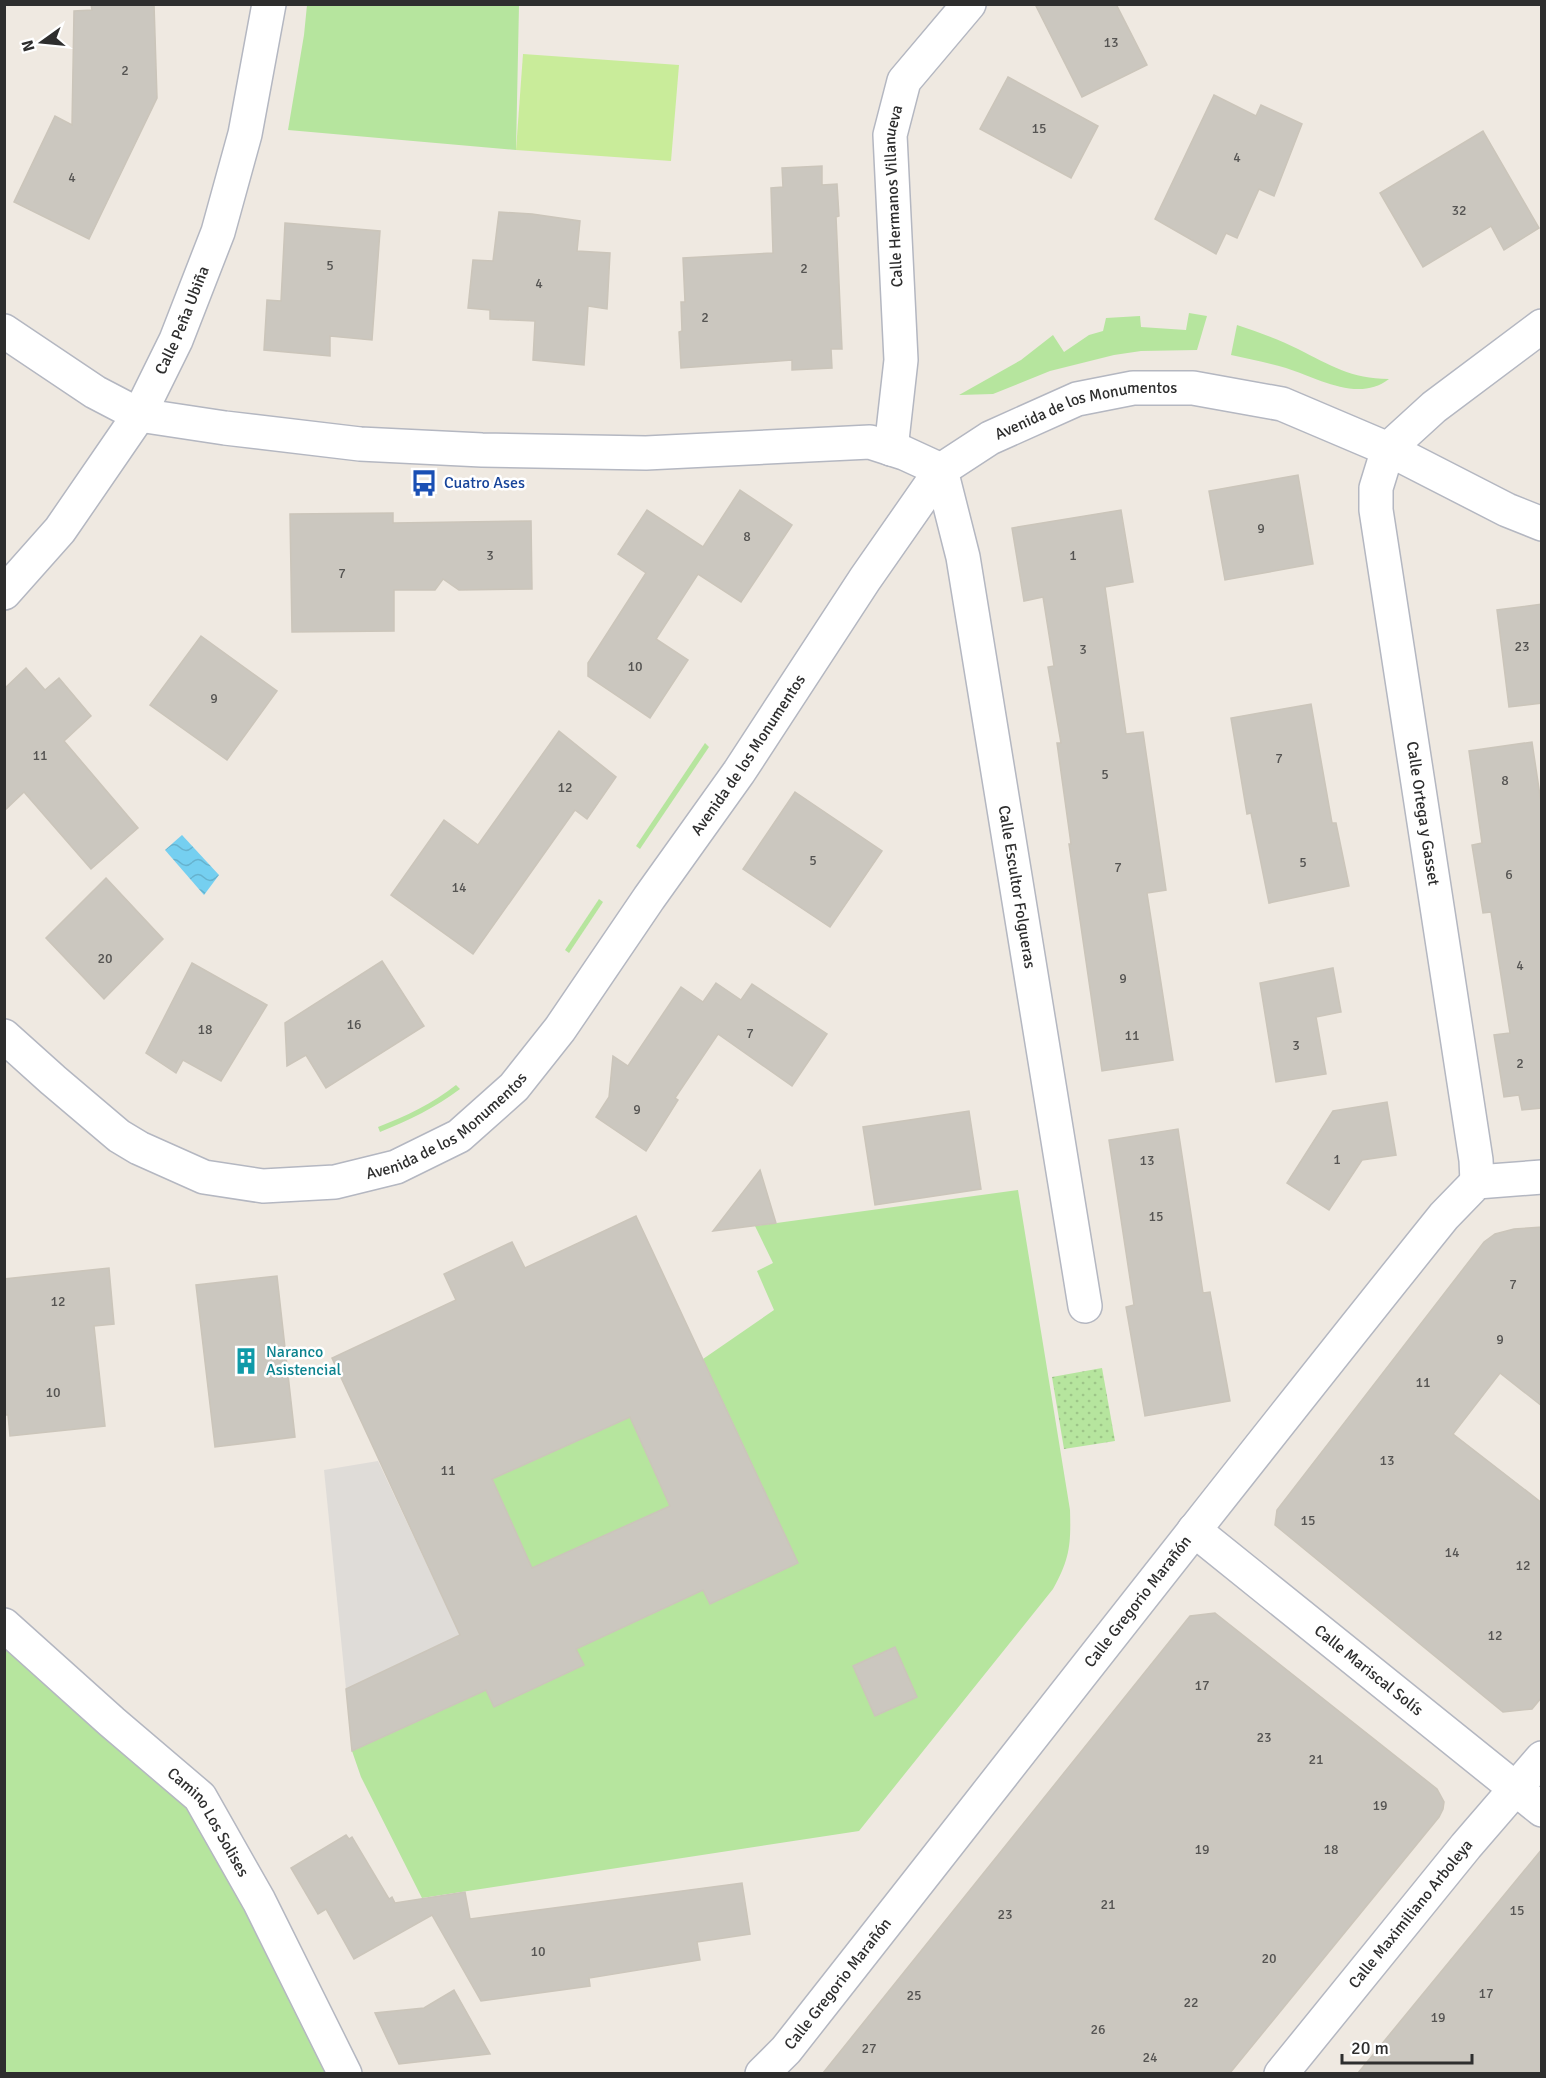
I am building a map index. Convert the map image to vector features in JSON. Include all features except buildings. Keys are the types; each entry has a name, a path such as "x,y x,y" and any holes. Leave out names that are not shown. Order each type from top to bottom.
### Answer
{"street":[{"name":"Calle Hermanos Villanueva","path":"891,449 902,360 890,135 904,81 969,4"},
{"name":"Calle Peña Ubiña","path":"4,593 60,530 139,415 176,340 218,232 245,134 264,15"},
{"path":"1388,448 1434,407 1542,326"},
{"path":"4,331 95,392 139,415 360,444 482,450 646,453 870,442 941,470"},
{"name":"Avenida de los Monumentos","path":"4,1036 119,1136 139,1148 204,1177 263,1185 335,1182 396,1167 459,1136 514,1087 560,1029 738,772 865,579 941,470 990,438 1077,399 1133,388 1193,388 1282,404 1388,448 1507,510 1542,524"},
{"name":"Calle Ortega y Gasset","path":"1388,448 1376,488 1376,510 1476,1160 1477,1182"},
{"name":"Calle Escultor Folgueras","path":"941,470 963,557 1085,1306"},
{"path":"1477,1182 1542,1177"},
{"name":"Calle Gregorio Marañón","path":"762,2073 801,2031 1444,1216 1477,1182"},
{"name":"Calle Mariscal Solís","path":"1194,1530 1542,1810"},
{"name":"Camino Los Solises","path":"4,1625 200,1797 259,1901 345,2073"},
{"name":"Calle Maximiliano Arboleya","path":"1281,2073 1542,1758"}],"green space":[{"path":"307,5 519,5 516,150 288,130"},
{"path":"523,54 679,65 671,161 516,150"},
{"path":"1189,313 1207,316 1197,350 1141,351 1114,355 1050,371 993,394 959,395 1021,360 1053,335 1064,352 1089,335 1103,331 1106,318 1140,316 1141,327 1186,330"},
{"path":"1237,325 1283,342 1352,374 1389,379 1377,386 1351,389 1286,368 1231,355"},
{"path":"705,743 709,747 640,849 636,846"},
{"path":"599,899 603,902 569,953 565,950"},
{"path":"456,1085 460,1089 441,1102 380,1132 378,1127 418,1109"},
{"path":"1018,1190 1070,1510 1070,1542 1066,1560 1053,1589 859,1831 422,1898 361,1777 352,1751 486,1690 494,1706 584,1665 576,1649 703,1590 710,1604 798,1563 703,1359 774,1310 757,1271 773,1263 755,1226"},
{"path":"1102,1368 1115,1441 1064,1449 1052,1377"},
{"path":"630,1417 670,1506 532,1568 492,1479"},
{"path":"4,1625 200,1797 345,2073 5,2073"}],"shaded area":[{"path":"378,1461 460,1635 346,1689 324,1470"}],"water":[{"path":"182,835 219,875 204,895 165,850"}],"place":[{"name":"Cuatro Ases","path":"424,483"},
{"name":"Naranco Asistencial","path":"246,1361"}]}
